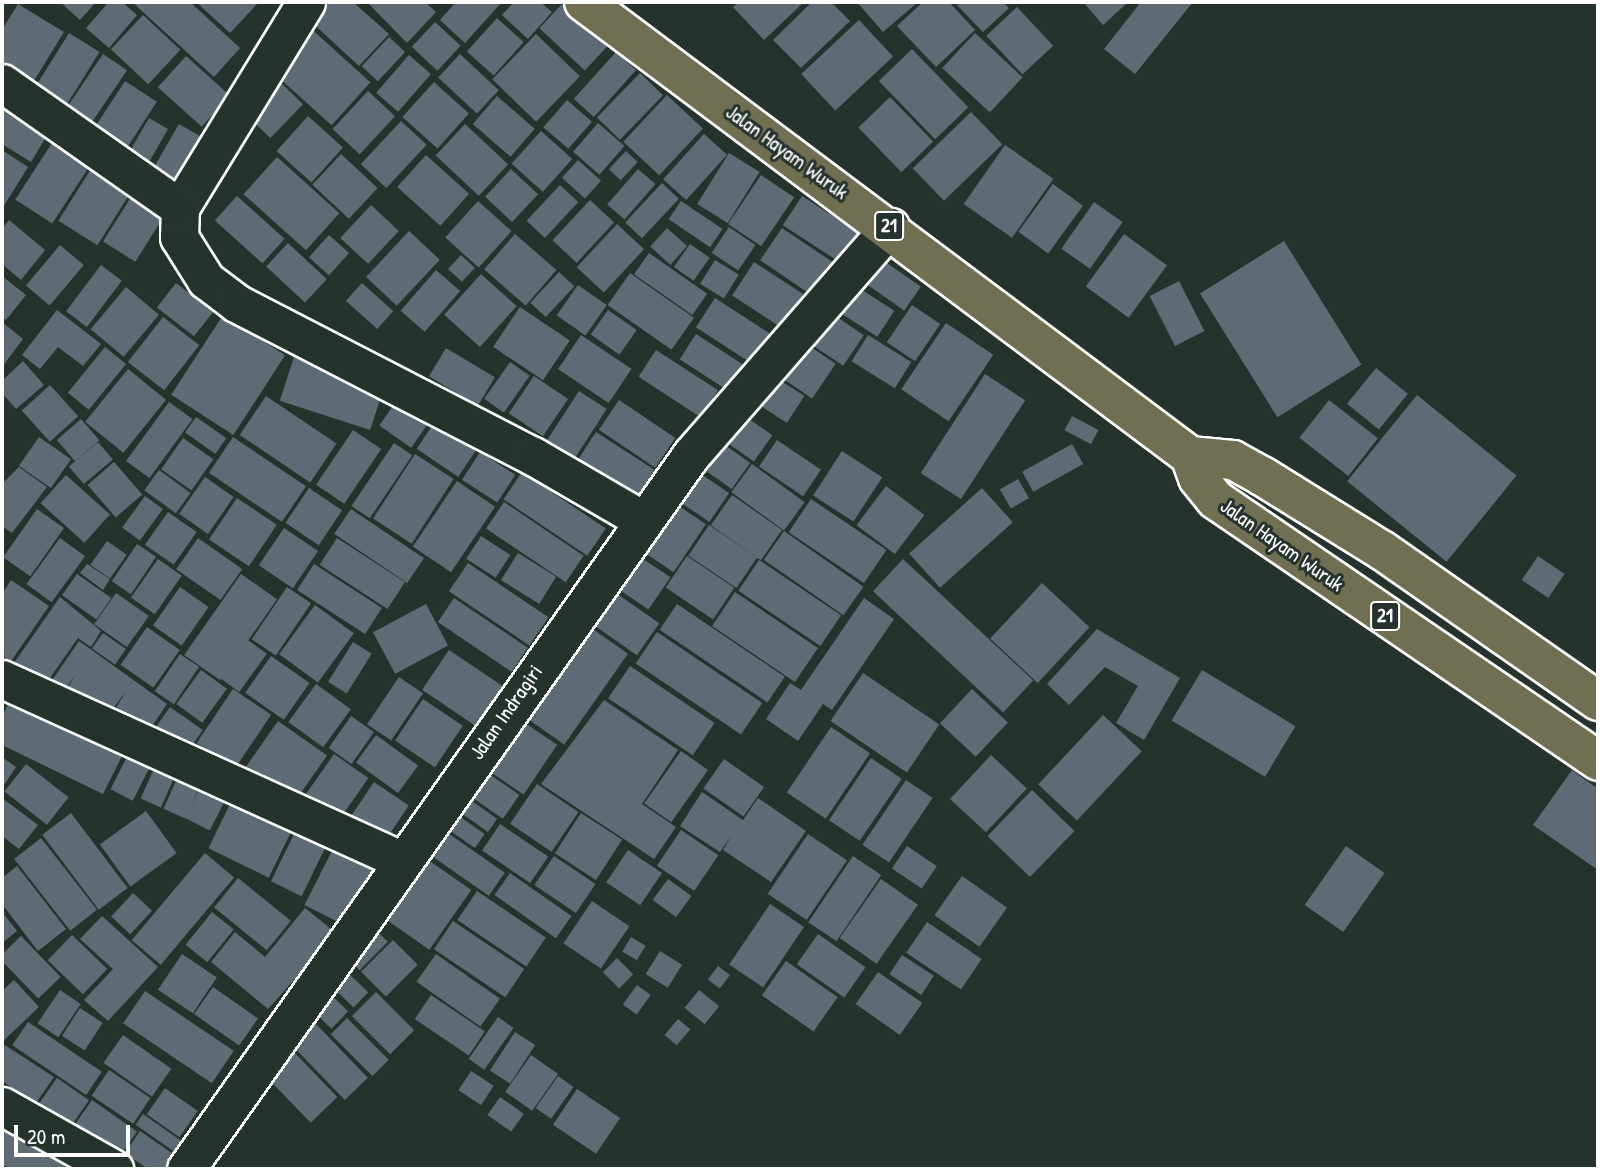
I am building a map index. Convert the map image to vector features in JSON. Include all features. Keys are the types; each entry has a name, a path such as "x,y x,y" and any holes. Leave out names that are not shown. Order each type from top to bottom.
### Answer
{"highway":[{"name":"Jalan Hayam Wuruk","path":"584,2 890,228 1190,456 1233,460 1262,475 1383,551 1598,701"},
{"name":"Jalan Hayam Wuruk","path":"1190,456 1198,478 1216,499 1598,761"}],"street":[{"path":"180,223 306,2"},
{"path":"2,83 180,223 206,280 236,303 461,417 643,520"},
{"name":"Jalan Indragiri","path":"186,1169 401,860 691,455 890,228"},
{"path":"2,679 401,860"},
{"path":"2,1106 114,1169"}],"building":[{"path":"60,2 96,2 80,20"},
{"path":"109,2 122,2 137,15 109,48 86,28"},
{"path":"132,2 190,2 240,48 214,77"},
{"path":"196,2 259,2 230,33"},
{"path":"322,2 353,2 389,34 359,66 307,18"},
{"path":"367,2 425,2 436,12 407,43"},
{"path":"456,2 502,2 465,43 440,20"},
{"path":"514,2 540,2 552,12 528,39 502,15"},
{"path":"739,2 804,2 764,40 733,7"},
{"path":"812,2 831,2 850,21 801,68 773,40"},
{"path":"857,2 918,2 883,32"},
{"path":"923,2 949,2 975,30 936,67 897,26"},
{"path":"954,2 1003,2 1009,8 983,32"},
{"path":"1083,2 1128,2 1103,25"},
{"path":"1141,2 1193,2 1135,74 1104,49"},
{"path":"18,4 64,32 32,84 2,65 2,30"},
{"path":"562,4 607,46 585,70 539,28"},
{"path":"1017,7 1053,46 1022,74 986,36"},
{"path":"143,15 180,50 148,84 111,49"},
{"path":"497,18 524,42 494,76 467,51"},
{"path":"859,20 893,57 835,110 801,74"},
{"path":"435,22 461,46 437,71 412,47"},
{"path":"308,26 370,82 332,125 269,69"},
{"path":"69,33 100,52 66,106 36,86"},
{"path":"975,33 1023,77 990,112 942,68"},
{"path":"536,34 580,76 536,122 492,79"},
{"path":"389,37 405,52 378,81 362,66"},
{"path":"912,49 968,107 935,139 879,81"},
{"path":"616,52 636,70 594,117 574,99"},
{"path":"103,54 127,70 91,123 67,107"},
{"path":"460,54 499,90 477,114 438,77"},
{"path":"409,55 431,74 398,112 376,93"},
{"path":"186,56 230,95 202,127 158,87"},
{"path":"640,73 663,95 620,140 597,118"},
{"path":"125,81 157,102 126,150 94,129"},
{"path":"280,82 303,104 270,138 247,116"},
{"path":"434,82 469,113 437,148 403,117"},
{"path":"368,91 395,116 360,154 333,129"},
{"path":"667,95 703,128 659,175 623,142"},
{"path":"497,96 535,129 510,157 473,124"},
{"path":"890,97 933,142 901,172 858,128"},
{"path":"567,100 592,122 568,149 543,127"},
{"path":"2,109 46,137 31,162 2,144"},
{"path":"971,112 1002,144 944,201 913,168"},
{"path":"308,116 343,147 311,182 277,151"},
{"path":"149,118 168,129 147,166 128,155"},
{"path":"401,121 427,145 386,188 361,164"},
{"path":"598,123 624,146 599,175 573,152"},
{"path":"179,124 200,136 172,184 151,172"},
{"path":"465,124 508,164 479,196 436,155"},
{"path":"541,131 572,159 543,192 512,164"},
{"path":"704,134 727,155 686,200 663,179"},
{"path":"54,140 91,164 52,224 15,200"},
{"path":"1005,145 1053,179 1012,238 964,204"},
{"path":"2,150 28,167 2,209"},
{"path":"626,151 638,162 621,180 609,169"},
{"path":"729,153 760,172 728,223 697,204"},
{"path":"341,154 378,188 349,219 312,185"},
{"path":"426,155 469,194 440,226 397,187"},
{"path":"277,157 339,213 306,250 244,194"},
{"path":"578,160 601,181 585,199 562,178"},
{"path":"94,164 133,188 98,245 58,221"},
{"path":"511,169 538,194 512,222 485,197"},
{"path":"638,169 655,184 625,220 607,204"},
{"path":"761,175 794,197 761,246 728,224"},
{"path":"662,183 679,199 642,238 625,222"},
{"path":"1053,184 1083,206 1048,253 1018,232"},
{"path":"560,185 578,202 545,238 527,221"},
{"path":"136,189 168,209 135,262 103,242"},
{"path":"237,196 285,239 262,263 215,221"},
{"path":"802,196 863,236 844,265 783,225"},
{"path":"590,200 614,223 577,263 552,240"},
{"path":"478,201 511,231 479,268 445,237"},
{"path":"681,201 722,229 710,247 669,219"},
{"path":"1094,202 1123,222 1090,269 1061,249"},
{"path":"371,205 399,231 368,264 340,238"},
{"path":"9,220 45,250 21,280 2,264 2,229"},
{"path":"617,224 644,249 604,292 577,267"},
{"path":"729,227 756,245 738,271 712,253"},
{"path":"667,228 687,246 670,265 650,247"},
{"path":"782,228 833,262 811,294 760,260"},
{"path":"409,231 440,260 397,306 366,277"},
{"path":"515,234 557,270 526,306 484,269"},
{"path":"1124,234 1167,265 1129,318 1086,287"},
{"path":"329,235 349,253 329,275 309,257"},
{"path":"1284,241 1361,365 1277,417 1200,293"},
{"path":"288,243 327,279 305,303 266,266"},
{"path":"690,244 710,258 694,281 674,267"},
{"path":"60,245 84,265 50,306 26,286"},
{"path":"649,253 707,294 692,315 634,274"},
{"path":"461,255 475,268 462,282 448,269"},
{"path":"715,260 739,275 724,299 700,284"},
{"path":"884,261 921,287 904,311 867,285"},
{"path":"754,262 803,294 782,328 732,296"},
{"path":"101,265 122,281 87,327 66,311"},
{"path":"436,270 460,291 425,332 401,311"},
{"path":"559,272 574,286 546,317 530,303"},
{"path":"630,273 694,318 672,350 608,305"},
{"path":"481,274 517,306 480,347 444,315"},
{"path":"2,276 26,295 6,320 2,317"},
{"path":"1179,281 1204,331 1175,346 1150,296"},
{"path":"176,283 213,312 194,336 157,307"},
{"path":"362,283 393,311 377,329 346,301"},
{"path":"578,285 607,305 585,335 557,315"},
{"path":"126,287 159,315 124,357 91,329"},
{"path":"859,288 894,311 877,337 842,314"},
{"path":"715,298 771,334 752,364 696,327"},
{"path":"912,305 940,324 915,361 887,342"},
{"path":"520,307 570,341 543,380 493,347"},
{"path":"57,310 101,344 83,366 58,347 40,369 22,355"},
{"path":"608,310 637,330 619,355 591,335"},
{"path":"223,315 285,355 233,435 171,395"},
{"path":"834,315 864,335 843,366 813,346"},
{"path":"163,317 199,345 164,390 128,362"},
{"path":"2,322 23,339 2,367"},
{"path":"946,323 993,355 949,421 901,389"},
{"path":"696,334 743,364 727,390 680,359"},
{"path":"581,335 632,369 609,403 558,369"},
{"path":"868,335 911,362 895,388 852,361"},
{"path":"805,343 836,364 812,399 782,378"},
{"path":"105,347 126,364 89,410 68,393"},
{"path":"446,348 495,377 478,406 429,376"},
{"path":"656,350 718,390 701,417 639,377"},
{"path":"294,357 384,386 370,430 280,401"},
{"path":"23,361 44,385 16,409 2,393 2,381"},
{"path":"510,362 530,376 504,413 484,399"},
{"path":"1376,368 1408,394 1379,430 1347,404"},
{"path":"128,369 166,400 123,453 85,422"},
{"path":"985,374 1025,400 961,499 921,473"},
{"path":"534,376 568,399 543,436 509,413"},
{"path":"775,377 804,396 787,423 758,404"},
{"path":"50,385 78,416 50,442 22,410"},
{"path":"579,391 607,409 573,460 546,442"},
{"path":"1417,395 1516,476 1447,562 1347,481"},
{"path":"266,396 336,444 310,482 240,435"},
{"path":"397,400 429,422 411,448 379,425"},
{"path":"619,400 675,438 655,468 599,430"},
{"path":"1329,400 1378,438 1348,476 1299,438"},
{"path":"169,402 192,419 150,478 126,461"},
{"path":"742,414 772,435 754,461 724,440"},
{"path":"1072,416 1098,430 1091,444 1064,430"},
{"path":"196,417 226,438 215,454 185,433"},
{"path":"81,419 99,440 75,461 57,440"},
{"path":"434,423 475,451 458,477 417,449"},
{"path":"353,430 381,449 344,504 316,485"},
{"path":"596,432 655,470 633,504 574,466"},
{"path":"39,437 71,459 51,488 19,466"},
{"path":"233,437 306,486 282,522 209,473"},
{"path":"183,438 213,459 192,490 161,469"},
{"path":"777,440 821,470 803,496 759,467"},
{"path":"719,441 750,463 732,489 701,467"},
{"path":"98,442 113,460 84,484 69,466"},
{"path":"394,443 412,455 370,518 352,506"},
{"path":"1072,444 1083,464 1033,492 1022,472"},
{"path":"842,451 882,477 853,522 813,495"},
{"path":"480,452 515,475 497,503 462,480"},
{"path":"415,454 454,479 412,544 373,519"},
{"path":"114,462 142,494 116,517 88,485"},
{"path":"752,464 805,502 784,531 731,492"},
{"path":"19,467 47,487 12,533 2,526 2,484"},
{"path":"159,470 191,493 176,513 144,490"},
{"path":"695,470 729,493 709,522 675,499"},
{"path":"522,472 606,528 587,556 504,499"},
{"path":"66,475 110,514 84,543 41,503"},
{"path":"205,477 234,497 208,534 179,514"},
{"path":"1018,479 1029,498 1011,509 1000,490"},
{"path":"457,481 495,507 451,572 413,546"},
{"path":"886,486 924,515 895,554 857,525"},
{"path":"309,488 342,510 319,545 286,523"},
{"path":"982,488 1013,522 940,588 909,554"},
{"path":"732,495 782,530 761,560 711,525"},
{"path":"145,496 163,509 140,540 122,528"},
{"path":"237,498 277,525 249,566 209,539"},
{"path":"811,499 886,550 864,583 789,532"},
{"path":"504,502 584,556 566,582 486,529"},
{"path":"676,504 706,524 673,572 644,552"},
{"path":"37,509 64,528 30,576 3,557"},
{"path":"351,509 424,558 407,583 334,534"},
{"path":"168,512 197,532 174,565 145,545"},
{"path":"709,525 757,557 736,588 688,556"},
{"path":"284,528 318,551 293,588 259,565"},
{"path":"784,531 863,587 843,615 764,560"},
{"path":"481,536 510,555 496,578 466,559"},
{"path":"60,538 85,556 52,602 26,584"},
{"path":"198,538 242,569 220,600 176,569"},
{"path":"337,538 405,582 388,609 320,565"},
{"path":"107,541 127,555 110,579 90,565"},
{"path":"137,544 156,557 131,594 112,581"},
{"path":"633,552 670,577 648,609 611,584"},
{"path":"518,553 556,577 539,604 501,580"},
{"path":"687,556 734,588 713,619 666,588"},
{"path":"1538,556 1565,574 1548,598 1522,580"},
{"path":"158,559 182,576 155,614 131,598"},
{"path":"903,559 1033,680 1003,713 873,591"},
{"path":"759,560 841,615 820,646 738,591"},
{"path":"468,563 548,617 529,645 449,591"},
{"path":"87,564 110,579 103,590 80,573"},
{"path":"314,564 382,608 365,634 297,590"},
{"path":"77,574 111,598 96,619 62,595"},
{"path":"241,574 277,599 220,680 184,655"},
{"path":"11,580 49,606 5,670 2,594"},
{"path":"1042,583 1090,627 1038,683 990,639"},
{"path":"606,586 659,623 637,655 584,618"},
{"path":"180,587 209,607 182,646 153,626"},
{"path":"287,587 311,603 276,655 252,639"},
{"path":"735,592 818,648 795,682 712,626"},
{"path":"116,593 149,616 127,647 94,624"},
{"path":"60,597 101,631 91,647 78,638 45,685 14,663"},
{"path":"454,598 528,648 512,672 438,622"},
{"path":"864,598 894,619 832,710 823,704 798,741 766,719 790,683 801,690"},
{"path":"426,604 448,645 395,674 373,632"},
{"path":"677,604 785,677 767,702 660,630"},
{"path":"315,605 354,633 318,683 279,654"},
{"path":"587,625 628,654 564,745 523,716"},
{"path":"147,627 180,650 153,688 121,665"},
{"path":"1097,629 1180,678 1144,740 1116,723 1138,686 1105,667 1069,705 1047,684"},
{"path":"657,632 762,703 741,735 636,664"},
{"path":"103,633 126,649 115,665 92,649"},
{"path":"245,638 267,654 239,692 217,676"},
{"path":"79,641 167,704 148,732 116,708 126,691 107,717 67,689 76,674 64,691 51,682"},
{"path":"353,642 372,654 347,694 328,682"},
{"path":"449,650 503,686 476,726 422,690"},
{"path":"180,654 199,667 174,704 155,691"},
{"path":"271,656 310,683 284,720 245,693"},
{"path":"630,666 715,723 693,755 608,698"},
{"path":"201,670 227,689 202,723 176,704"},
{"path":"1202,670 1295,726 1265,777 1172,721"},
{"path":"863,673 939,724 907,773 831,721"},
{"path":"399,677 423,693 391,740 367,724"},
{"path":"316,684 351,709 323,747 288,722"},
{"path":"233,689 271,715 235,769 197,743"},
{"path":"972,689 1008,722 976,757 940,723"},
{"path":"11,698 124,752 103,794 2,745 2,717"},
{"path":"423,699 463,726 435,767 395,740"},
{"path":"604,700 678,750 642,804 676,827 654,859 541,784"},
{"path":"170,707 203,730 184,756 152,733"},
{"path":"1103,715 1142,751 1077,821 1038,784"},
{"path":"351,716 374,732 352,764 329,748"},
{"path":"519,719 557,745 524,794 485,769"},
{"path":"278,721 327,755 294,802 245,768"},
{"path":"831,727 870,753 826,819 787,792"},
{"path":"376,735 418,766 398,793 356,763"},
{"path":"130,751 152,762 133,801 110,789"},
{"path":"681,751 708,770 671,822 644,803"},
{"path":"334,754 368,778 339,821 304,797"},
{"path":"991,755 1027,788 986,832 950,799"},
{"path":"2,757 16,767 2,788"},
{"path":"871,758 902,779 860,841 829,820"},
{"path":"724,759 764,787 743,817 703,788"},
{"path":"157,762 177,771 161,807 141,799"},
{"path":"26,764 69,797 47,825 4,792"},
{"path":"1572,770 1598,789 1598,870 1533,825"},
{"path":"485,771 519,795 503,819 468,795"},
{"path":"179,774 201,784 185,818 164,809"},
{"path":"906,780 933,798 889,863 862,845"},
{"path":"374,782 409,805 383,844 348,821"},
{"path":"202,784 227,797 210,831 185,818"},
{"path":"537,784 578,812 552,852 510,824"},
{"path":"1032,790 1074,831 1030,877 988,836"},
{"path":"702,792 743,820 758,798 806,831 771,882 723,850 732,835 720,852 680,826"},
{"path":"466,797 497,819 488,832 457,810"},
{"path":"2,798 38,825 19,849 2,836"},
{"path":"233,798 293,827 269,878 208,848"},
{"path":"146,811 177,853 130,887 100,845"},
{"path":"71,813 128,888 99,910 42,835"},
{"path":"581,813 622,840 596,880 555,853"},
{"path":"456,814 485,834 475,848 446,828"},
{"path":"500,824 548,856 530,883 482,851"},
{"path":"296,830 327,845 302,896 271,881"},
{"path":"681,830 718,855 694,891 657,866"},
{"path":"445,831 505,873 489,896 429,854"},
{"path":"808,834 847,860 807,920 768,894"},
{"path":"41,838 97,910 70,931 14,859"},
{"path":"907,846 937,866 922,889 892,868"},
{"path":"1346,846 1385,873 1343,932 1305,905"},
{"path":"334,847 378,869 348,927 304,905"},
{"path":"628,850 662,873 640,905 606,882"},
{"path":"205,853 234,877 161,965 132,940"},
{"path":"554,856 595,884 576,913 534,885"},
{"path":"853,856 881,875 836,941 808,922"},
{"path":"427,859 471,890 429,950 385,919"},
{"path":"17,866 66,929 38,951 2,904 2,878"},
{"path":"510,873 571,916 556,938 495,895"},
{"path":"962,876 1007,908 980,947 934,915"},
{"path":"238,878 291,921 267,950 214,908"},
{"path":"668,879 691,896 676,917 653,900"},
{"path":"881,879 918,905 877,964 840,938"},
{"path":"477,891 546,937 526,966 457,920"},
{"path":"133,893 152,911 130,934 111,916"},
{"path":"592,901 629,926 601,968 563,943"},
{"path":"770,904 804,927 763,987 729,965"},
{"path":"305,908 336,933 268,1009 211,962 235,932 265,957"},
{"path":"2,912 17,931 2,943"},
{"path":"212,912 234,930 207,962 186,945"},
{"path":"102,916 158,967 108,1021 84,1000 113,969 80,939"},
{"path":"453,921 524,969 505,997 434,949"},
{"path":"927,922 982,959 961,990 906,953"},
{"path":"373,927 388,942 360,970 345,955"},
{"path":"818,934 866,967 844,998 797,964"},
{"path":"72,935 107,969 83,994 48,960"},
{"path":"21,936 61,977 38,999 2,961 2,954"},
{"path":"631,937 646,946 637,960 622,952"},
{"path":"393,940 418,965 386,997 361,972"},
{"path":"660,951 682,965 668,988 646,974"},
{"path":"182,954 217,977 193,1013 158,990"},
{"path":"436,954 500,999 480,1027 416,982"},
{"path":"902,955 934,976 921,995 889,974"},
{"path":"617,958 633,974 619,988 603,972"},
{"path":"786,961 838,997 814,1032 762,995"},
{"path":"718,966 730,975 720,989 708,980"},
{"path":"343,968 368,992 354,1007 328,983"},
{"path":"878,972 922,1003 900,1035 856,1004"},
{"path":"14,980 39,1007 2,1042 2,991"},
{"path":"637,985 651,995 637,1014 623,1004"},
{"path":"213,987 258,1019 239,1046 194,1014"},
{"path":"60,990 81,1004 58,1037 38,1023"},
{"path":"699,990 719,1006 705,1024 685,1008"},
{"path":"145,991 234,1051 212,1083 123,1023"},
{"path":"328,992 348,1011 331,1029 311,1009"},
{"path":"376,992 414,1030 390,1054 352,1016"},
{"path":"431,995 485,1031 469,1055 415,1019"},
{"path":"80,1008 103,1023 85,1050 62,1036"},
{"path":"498,1017 514,1028 484,1070 469,1059"},
{"path":"347,1018 389,1060 372,1076 331,1034"},
{"path":"678,1019 690,1029 677,1045 665,1035"},
{"path":"28,1022 102,1072 86,1095 12,1045"},
{"path":"315,1023 368,1078 345,1100 292,1045"},
{"path":"515,1032 535,1045 510,1084 490,1071"},
{"path":"123,1035 171,1069 152,1097 103,1063"},
{"path":"3,1044 54,1077 36,1103 2,1081"},
{"path":"288,1046 337,1097 311,1123 261,1072"},
{"path":"531,1055 558,1074 532,1111 505,1092"},
{"path":"109,1070 150,1098 133,1124 92,1096"},
{"path":"471,1071 494,1086 481,1105 458,1090"},
{"path":"558,1076 574,1087 551,1119 536,1108"},
{"path":"57,1078 89,1100 69,1128 37,1106"},
{"path":"165,1088 198,1111 179,1137 147,1114"},
{"path":"577,1089 620,1118 596,1154 553,1125"},
{"path":"500,1097 524,1114 511,1132 487,1115"},
{"path":"92,1100 137,1132 119,1158 74,1126"},
{"path":"143,1114 182,1141 174,1152 136,1125"},
{"path":"2,1124 65,1165 62,1169 10,1169 2,1164"},
{"path":"140,1131 176,1156 166,1169 148,1169 125,1153"}]}
